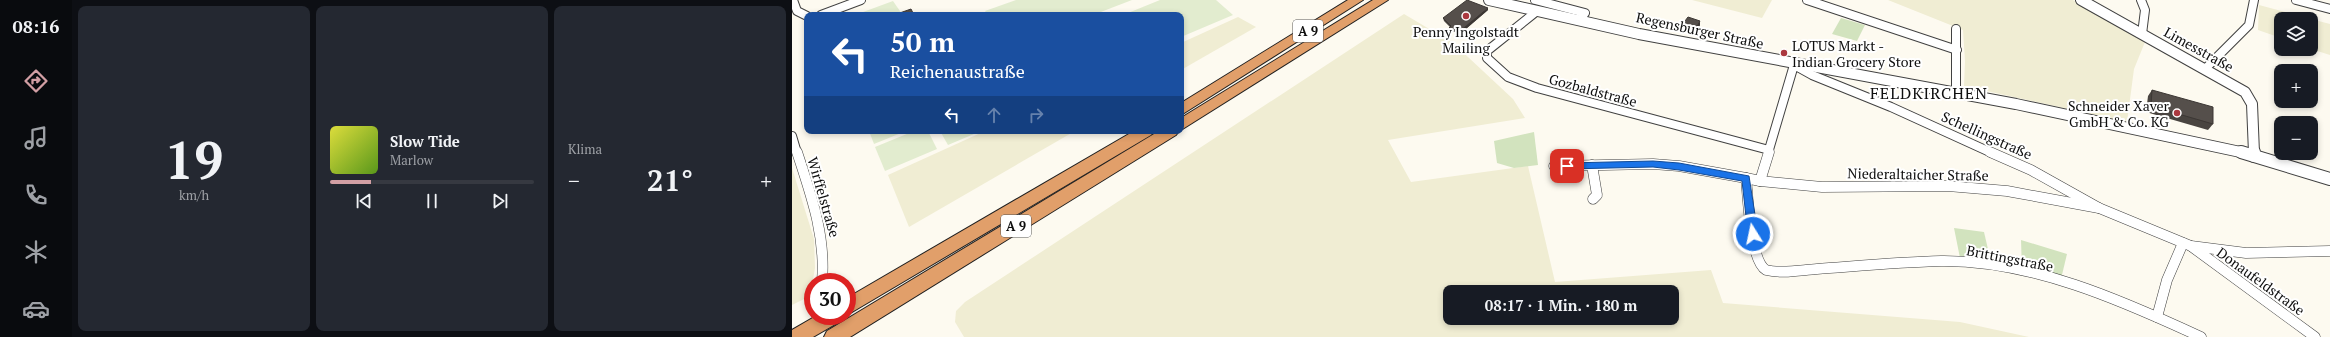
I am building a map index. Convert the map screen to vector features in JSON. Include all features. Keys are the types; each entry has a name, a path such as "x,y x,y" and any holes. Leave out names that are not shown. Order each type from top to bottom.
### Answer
{"highway":[{"name":"A 9","path":"1184,108 1356,0"},
{"name":"A 9","path":"1184,123 1382,0"},
{"name":"A 9","path":"856,301 1141,134"},
{"name":"A 9","path":"834,337 1166,134"},
{"path":"797,337 817,325"}],"street":[{"path":"793,0 797,11 804,14"},
{"path":"830,12 861,0"},
{"name":"Regensburger Straße","path":"1489,0 1794,65 1956,91 2254,156 2330,179"},
{"path":"1534,0 1585,13 1580,20"},
{"path":"1806,0 1823,7 1957,50"},
{"path":"1823,7 1828,0"},
{"name":"Limesstraße","path":"2081,0 2236,85 2250,96 2252,104 2254,156"},
{"path":"2141,0 2145,10 2142,34"},
{"path":"2206,68 2249,24 2252,19 2254,0"},
{"path":"2296,0 2330,10"},
{"name":"Gozbaldstraße","path":"1537,11 1487,51 1487,58 1508,77 1525,85 1770,150"},
{"path":"1956,29 1956,91"},
{"path":"1760,181 1794,65"},
{"name":"Schellingstraße","path":"1794,65 1812,75 1978,145 2065,187 2099,208"},
{"name":"Wirffelstraße","path":"792,136 820,231 825,266 824,273"},
{"path":"1592,165 1598,195 1593,199"},
{"name":"Niederaltaicher Straße","path":"1554,166 1666,165 1760,181 1822,187 1948,186 2007,191 2059,199 2099,208 2187,245 2246,254 2330,251"},
{"name":"Brittingstraße","path":"1746,178 1750,220 1759,264 1765,270 1774,271 1939,261 1974,264 2027,274 2095,292 2157,317 2201,337"},
{"path":"2059,199 2063,194 2065,187"},
{"path":"2157,317 2167,280 2187,245"},
{"name":"Donaufeldstraße","path":"2187,245 2315,337"}],"shaded area":[{"path":"1692,0 1772,0 1762,18"},
{"path":"1888,0 2073,0 2145,42 2134,69 2127,122 1964,86 1965,61 1963,30"},
{"path":"2259,5 2285,12 2274,12 2274,36 2258,30"},
{"path":"1404,14 1453,43 1513,99 1525,118 1388,140 1411,182 1528,166 1555,282 1711,270 1723,303 1960,322 2029,337 964,337 955,322 956,311 965,302"},
{"path":"1238,17 1256,27 1184,68 1184,42"},
{"path":"2318,21 2330,24 2330,55 2318,51"},
{"path":"978,134 1070,134 909,227 888,175"},
{"path":"792,168 814,239 815,268 814,273 804,273 804,299 792,305"}],"green space":[{"path":"1016,0 1132,0 1101,12 985,11"},
{"path":"1160,0 1216,0 1233,15 1184,36 1184,12 1130,12"},
{"path":"893,1 901,12 863,12"},
{"path":"1841,18 1865,25 1857,41 1832,34"},
{"path":"1534,132 1538,165 1514,168 1497,163 1494,141"},
{"path":"870,134 899,134 874,144"},
{"path":"907,134 930,134 937,149 885,171 875,147"},
{"path":"942,134 974,134 948,145"},
{"path":"1954,228 1984,232 1991,262 1960,258"},
{"path":"2021,240 2067,254 2061,279 2022,270"}],"building":[{"name":"Penny Ingolstadt Mailing","path":"1467,0 1488,8 1459,32 1449,28 1451,26 1443,18"},
{"path":"911,9 912,12 902,12"},
{"path":"1688,17 1700,21 1695,29 1682,25"},
{"path":"2152,90 2213,107 2213,124 2151,106"}],"place":[{"name":"Penny Ingolstadt Mailing","path":"1466,16"},
{"name":"LOTUS Markt - Indian Grocery Store","path":"1784,53"},
{"name":"Schneider Xaver GmbH & Co. KG","path":"2177,113"}],"district":[{"name":"FELDKIRCHEN","path":"1929,93"}],"route":[{"path":"1567,166 1653,164 1679,166 1746,178 1750,220 1753,234"}]}
